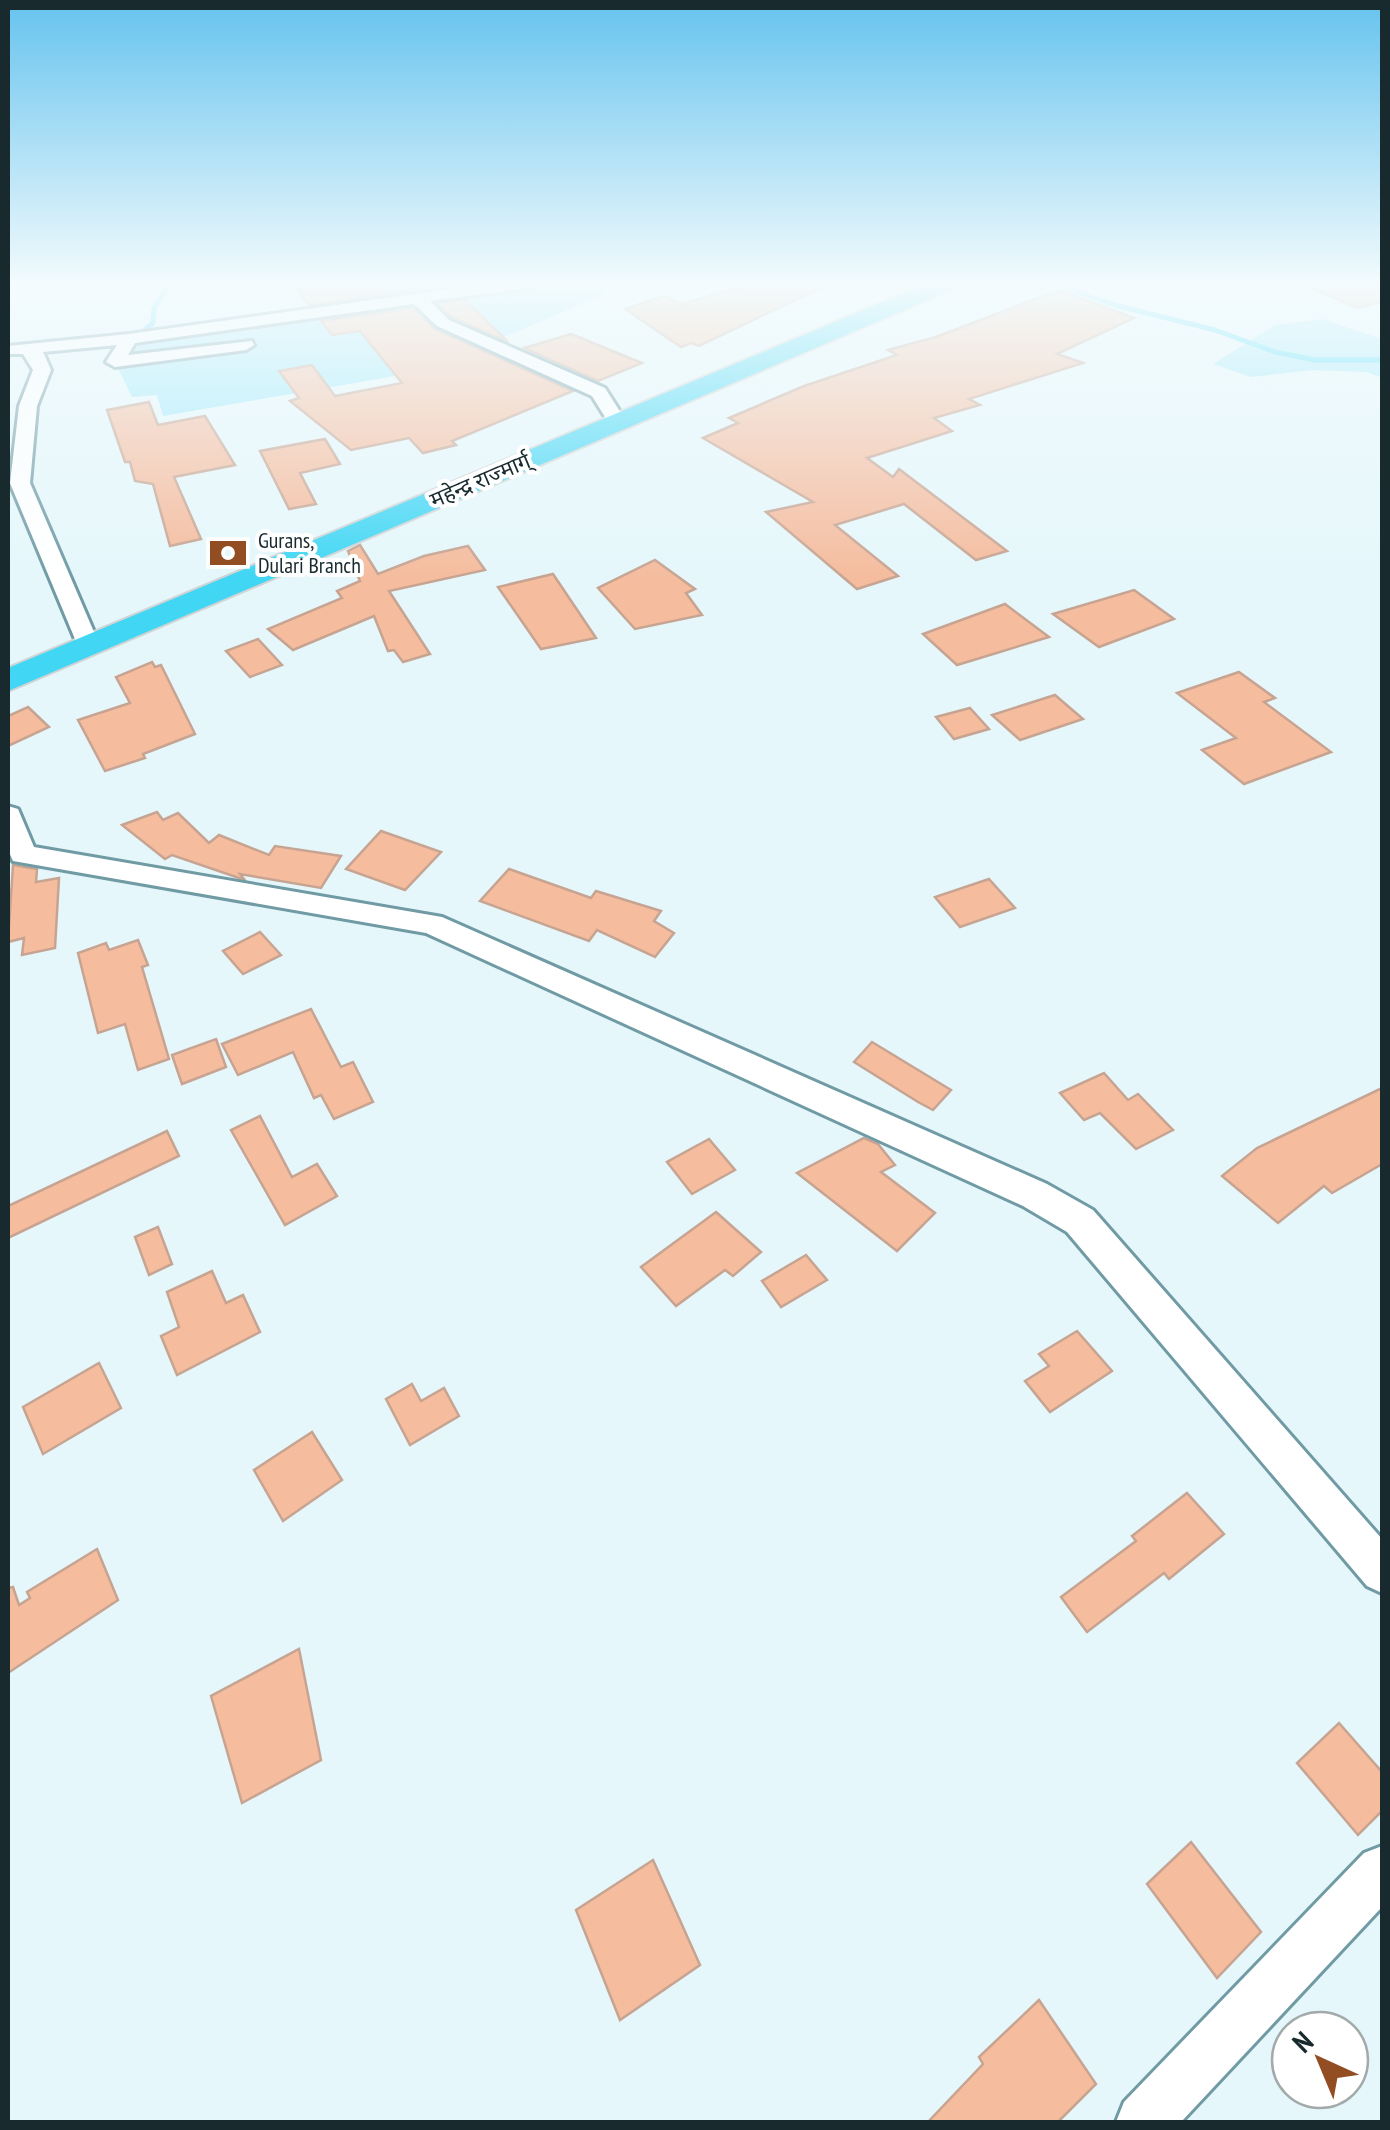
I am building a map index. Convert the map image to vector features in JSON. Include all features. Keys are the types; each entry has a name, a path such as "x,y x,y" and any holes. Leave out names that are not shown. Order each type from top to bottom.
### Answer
{"highway":[{"name":"महेन्द्र राज्मार्ग्","path":"8,682 716,380"}],"street":[{"path":"38,380 28,406 20,482 88,646"},
{"path":"573,380 599,392 617,422"},
{"path":"8,815 24,854 432,924 1035,1195 1080,1221 1382,1570"},
{"path":"1144,2122 1382,1872"}],"shaded area":[{"path":"124,380 370,380 163,416 157,395 132,397"}],"building":[{"path":"286,380 323,380 335,396 402,383 400,380 549,380 573,391 452,441 456,445 423,453 409,438 351,450 290,401 299,398"},
{"path":"821,380 1028,380 969,399 980,405 934,418 952,431 867,458 893,477 899,469 1007,551 976,560 904,504 835,525 898,576 857,589 766,512 813,502 703,438 738,423 729,418"},
{"path":"149,402 158,425 205,416 235,465 174,477 201,539 170,546 153,484 135,481 130,462 125,462 107,410"},
{"path":"325,439 340,464 300,473 316,504 289,509 260,451"},
{"path":"360,545 378,574 424,556 468,546 485,570 389,591 430,654 403,662 394,650 388,651 374,616 293,650 268,629 342,598 337,591 360,581 348,551"},
{"path":"655,560 695,589 686,593 702,615 635,629 598,588"},
{"path":"553,574 596,638 541,649 498,587"},
{"path":"1134,590 1174,619 1099,647 1053,614"},
{"path":"1005,604 1049,637 957,665 923,634"},
{"path":"258,639 282,665 250,677 226,651"},
{"path":"152,662 155,667 161,665 195,734 143,754 145,758 105,771 78,720 130,703 116,677"},
{"path":"1239,672 1275,698 1264,702 1331,752 1244,784 1202,750 1236,738 1177,693"},
{"path":"1055,695 1083,719 1020,740 992,715"},
{"path":"28,707 49,727 8,746 8,716"},
{"path":"970,708 989,729 954,739 936,717"},
{"path":"157,812 163,820 178,813 209,843 219,835 269,855 275,846 341,856 321,888 240,874 244,879 239,878 172,855 165,859 122,825"},
{"path":"381,831 441,852 405,890 346,869"},
{"path":"13,865 37,869 36,882 59,878 55,948 22,955 24,938 8,942"},
{"path":"509,869 591,898 596,891 661,911 654,921 674,933 655,957 597,930 589,941 480,901"},
{"path":"989,879 1015,908 960,927 935,897"},
{"path":"260,932 281,955 243,974 223,951"},
{"path":"138,940 148,965 142,967 169,1059 138,1070 125,1024 98,1033 78,953 106,943 109,950"},
{"path":"311,1009 341,1067 353,1062 373,1102 334,1119 321,1095 314,1098 293,1052 238,1075 222,1044"},
{"path":"216,1039 226,1067 182,1084 172,1055"},
{"path":"872,1042 951,1090 933,1110 918,1102 854,1062"},
{"path":"1104,1073 1128,1100 1138,1094 1173,1130 1136,1149 1100,1113 1084,1120 1060,1093"},
{"path":"1382,1088 1382,1164 1332,1193 1324,1186 1278,1223 1222,1176 1257,1148"},
{"path":"260,1116 292,1177 317,1164 337,1196 285,1225 231,1130"},
{"path":"167,1131 179,1156 8,1238 8,1206"},
{"path":"864,1138 878,1144 895,1165 881,1172 935,1213 897,1251 797,1173"},
{"path":"709,1139 735,1170 692,1194 667,1162"},
{"path":"716,1212 761,1252 733,1276 725,1270 676,1306 641,1267"},
{"path":"158,1227 172,1264 149,1275 135,1237"},
{"path":"806,1255 827,1280 781,1307 762,1281"},
{"path":"212,1271 226,1303 243,1295 260,1332 177,1375 161,1336 179,1327 167,1292"},
{"path":"1077,1331 1112,1371 1050,1412 1025,1381 1049,1366 1039,1354"},
{"path":"99,1363 121,1408 43,1454 23,1407"},
{"path":"412,1384 421,1401 444,1388 459,1416 410,1445 386,1399"},
{"path":"312,1432 342,1480 283,1521 254,1470"},
{"path":"1187,1493 1224,1534 1169,1579 1164,1573 1087,1632 1061,1597 1136,1541 1132,1536"},
{"path":"97,1549 118,1600 8,1673 8,1588 13,1587 19,1605 30,1598 27,1592"},
{"path":"299,1649 321,1760 242,1803 211,1696"},
{"path":"1339,1723 1382,1772 1382,1811 1358,1835 1297,1763"},
{"path":"1191,1842 1261,1932 1217,1978 1147,1884"},
{"path":"653,1860 700,1965 620,2020 576,1910"},
{"path":"1039,2000 1096,2084 1058,2122 928,2122 983,2064 979,2057"}],"place":[{"name":"Gurans, Dulari Branch","path":"228,553"}]}
